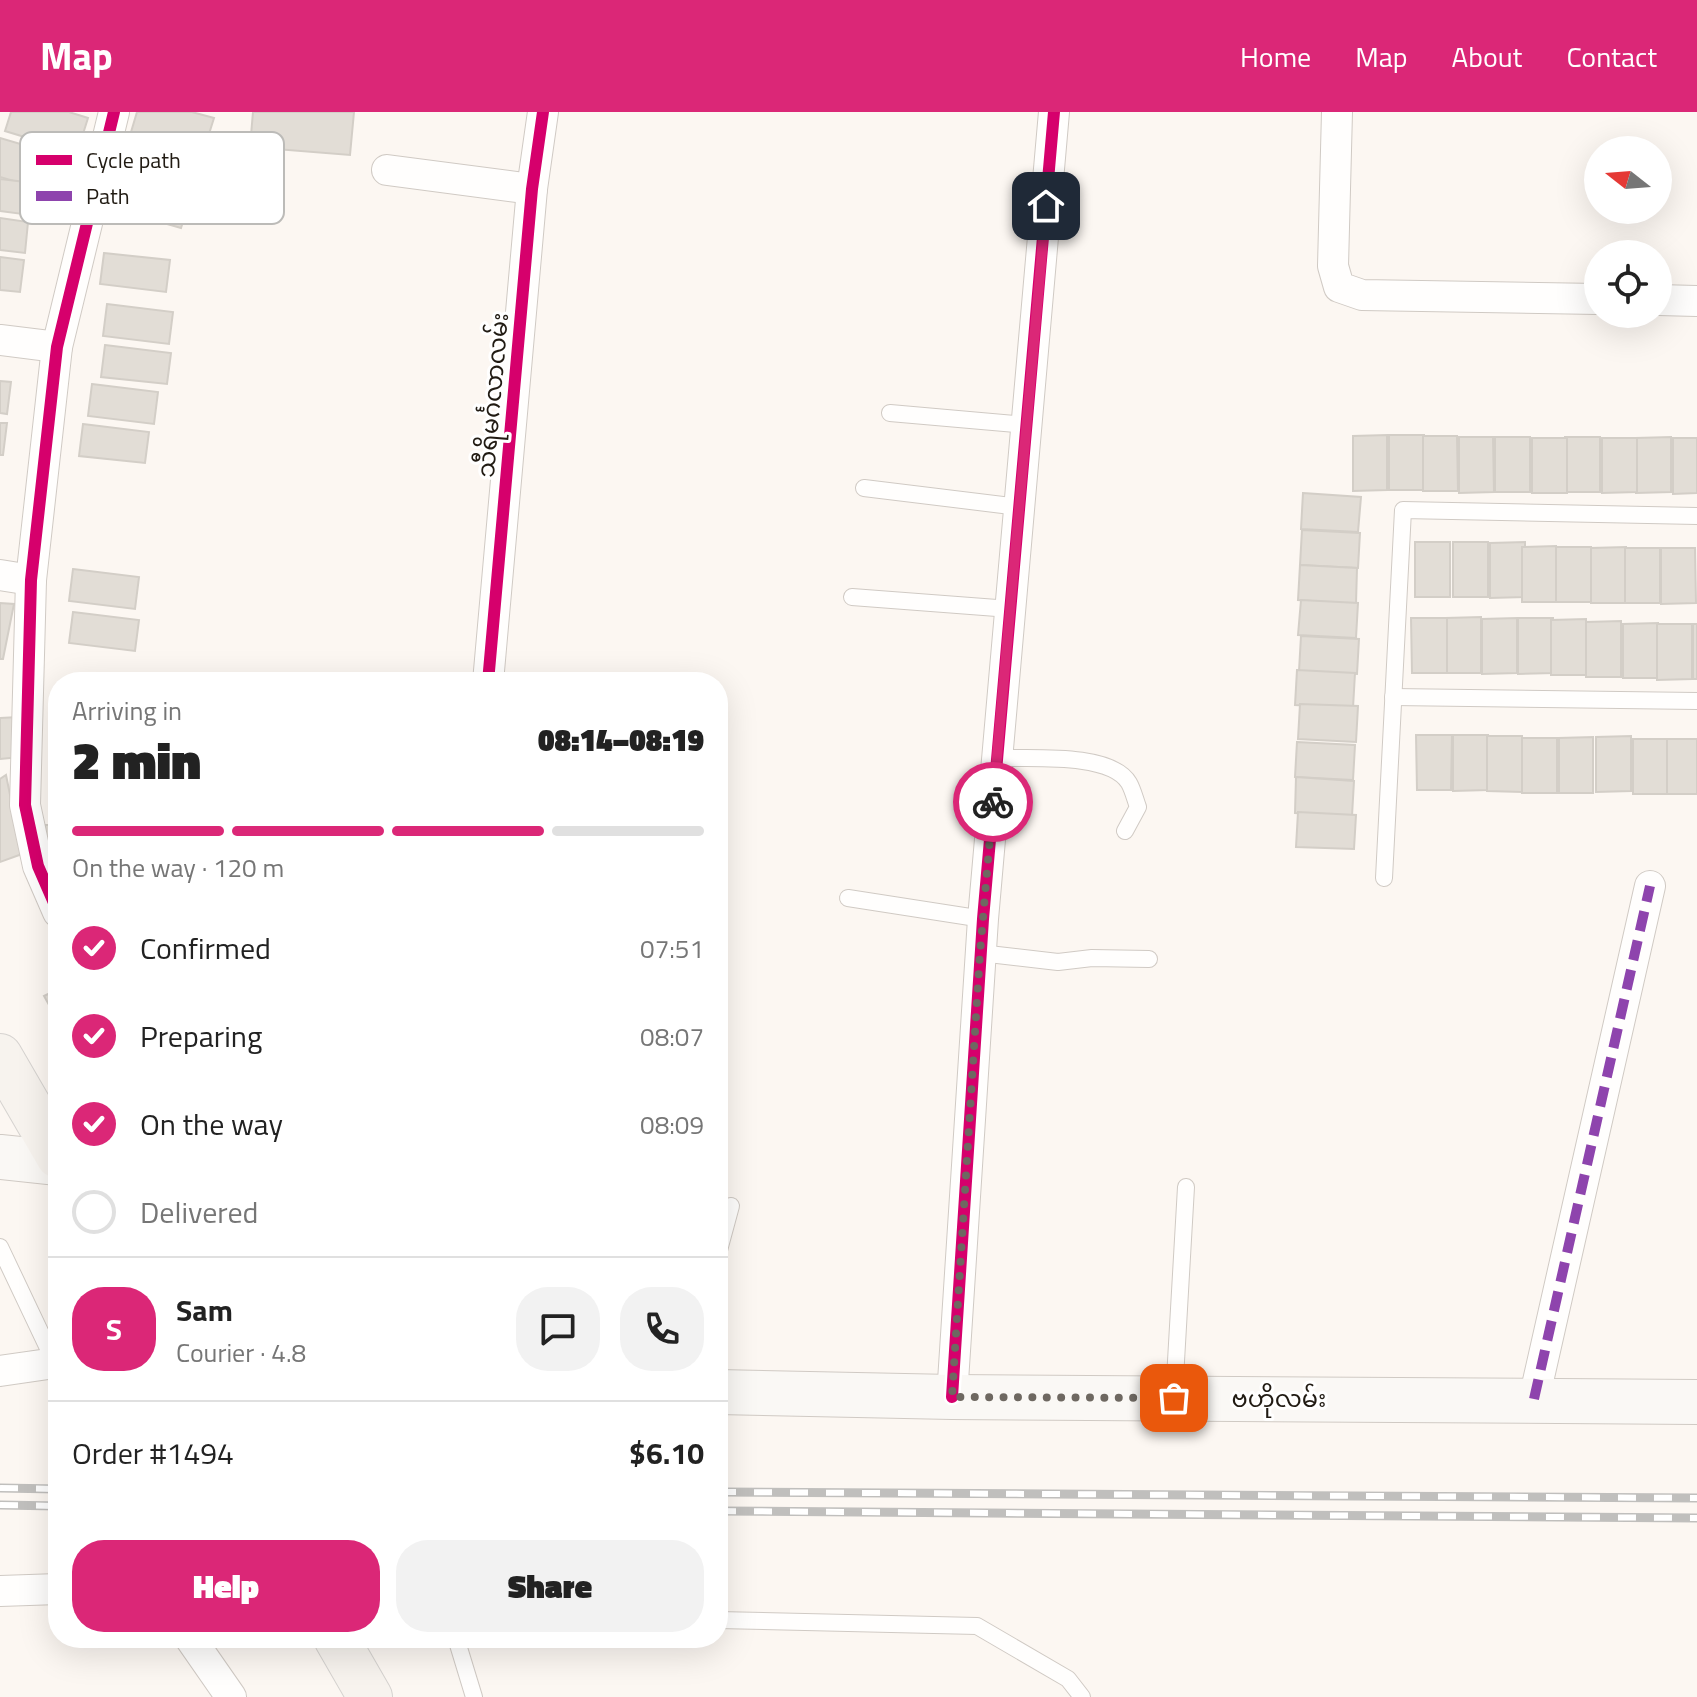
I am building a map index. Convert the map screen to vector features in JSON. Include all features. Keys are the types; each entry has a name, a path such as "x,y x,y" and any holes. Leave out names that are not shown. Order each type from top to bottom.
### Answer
{"main road":[{"path":"0,1056 48,1139"},
{"path":"0,1157 48,1162"},
{"name":"ဗဟိုလမ်း","path":"728,1392 952,1397 1697,1402"},
{"path":"342,1648 370,1697"}],"street":[{"path":"109,132 114,112"},
{"name":"သီရိမင်္ဂလာလမ်း","path":"489,672 532,189 543,112"},
{"path":"952,1397 980,953 1054,112"},
{"path":"1337,112 1333,266 1339,287 1362,295 1584,299"},
{"path":"387,170 532,189"},
{"path":"48,889 38,866 25,805 31,580 57,347 87,224"},
{"path":"1672,300 1697,301"},
{"path":"0,340 57,347"},
{"path":"0,575 31,580"},
{"path":"1534,1399 1650,886"},
{"path":"0,1371 48,1364"},
{"path":"0,1591 48,1589"},
{"path":"197,1648 231,1697"}],"lane":[{"path":"890,413 1026,425"},
{"path":"864,488 1019,507"},
{"path":"1384,878 1403,510 1697,516"},
{"path":"852,597 1010,609"},
{"path":"1393,697 1697,701"},
{"path":"997,758 1082,760 1104,765 1128,780 1138,807 1125,831"},
{"path":"848,898 983,919"},
{"path":"980,953 1058,962 1092,958 1149,959"},
{"path":"1174,1398 1186,1187"},
{"path":"728,1217 731,1206"},
{"path":"0,1247 48,1348"},
{"path":"728,1620 977,1626 1068,1679 1082,1697"},
{"path":"459,1648 474,1697"}],"building":[{"path":"11,112 69,112 88,118 84,132 20,132 20,136 5,131"},
{"path":"137,112 192,112 214,118 210,132 131,132"},
{"path":"253,112 354,112 350,155 284,150 284,132 251,132"},
{"path":"0,138 20,144 20,183 0,177"},
{"path":"0,179 20,181 20,214 0,211"},
{"path":"0,218 28,224 25,253 0,250"},
{"path":"104,253 170,260 166,292 100,284"},
{"path":"0,257 24,260 20,292 0,290"},
{"path":"107,304 173,312 169,344 103,336"},
{"path":"105,345 171,353 167,384 101,377"},
{"path":"0,381 11,382 7,414 0,413"},
{"path":"92,384 158,392 154,424 88,416"},
{"path":"0,423 7,423 3,455 0,455"},
{"path":"83,424 149,432 145,463 79,456"},
{"path":"1387,435 1387,490 1353,491 1353,436"},
{"path":"1389,435 1424,435 1424,490 1389,490"},
{"path":"1423,436 1457,436 1458,491 1423,491"},
{"path":"1459,437 1493,437 1494,492 1459,493"},
{"path":"1495,437 1530,437 1530,492 1495,492"},
{"path":"1565,437 1600,437 1600,492 1566,492"},
{"path":"1671,437 1671,492 1636,493 1636,438"},
{"path":"1532,438 1567,438 1567,493 1532,493"},
{"path":"1602,438 1637,438 1637,492 1602,493"},
{"path":"1673,438 1697,438 1697,493 1673,494"},
{"path":"1303,493 1361,497 1358,532 1301,529"},
{"path":"1302,530 1360,533 1358,568 1300,565"},
{"path":"1415,542 1450,542 1450,597 1415,597"},
{"path":"1453,542 1488,542 1488,597 1453,597"},
{"path":"1525,542 1525,597 1490,598 1490,543"},
{"path":"1556,546 1557,602 1522,602 1522,547"},
{"path":"1556,547 1591,547 1591,602 1556,602"},
{"path":"1626,547 1626,603 1591,603 1591,548"},
{"path":"1625,548 1660,548 1660,603 1625,603"},
{"path":"1661,548 1695,548 1696,603 1661,604"},
{"path":"1300,565 1357,568 1356,604 1298,600"},
{"path":"73,569 139,577 135,609 69,601"},
{"path":"1301,600 1358,603 1356,638 1298,635"},
{"path":"0,603 14,604 3,659 0,659"},
{"path":"73,612 139,620 135,651 69,643"},
{"path":"1481,617 1481,673 1446,673 1446,618"},
{"path":"1411,618 1447,618 1447,673 1412,673"},
{"path":"1517,618 1517,673 1482,674 1482,619"},
{"path":"1518,618 1553,618 1553,673 1518,674"},
{"path":"1586,619 1586,675 1551,675 1551,620"},
{"path":"1621,621 1621,677 1586,677 1586,622"},
{"path":"1658,623 1658,678 1623,678 1623,624"},
{"path":"1657,624 1692,624 1692,679 1657,680"},
{"path":"1693,624 1697,624 1697,679 1693,679"},
{"path":"1301,636 1359,639 1357,674 1299,671"},
{"path":"1297,670 1355,673 1353,708 1295,705"},
{"path":"1300,704 1358,706 1356,742 1298,739"},
{"path":"18,717 20,757 0,759 0,718"},
{"path":"1416,735 1452,735 1451,790 1417,790"},
{"path":"1453,735 1488,735 1488,790 1453,791"},
{"path":"1487,736 1522,736 1522,792 1487,791"},
{"path":"1631,736 1631,791 1596,792 1596,737"},
{"path":"1593,737 1593,793 1559,793 1559,738"},
{"path":"1522,738 1557,738 1557,793 1522,793"},
{"path":"1633,739 1668,739 1668,794 1633,794"},
{"path":"1667,739 1697,739 1697,794 1667,794"},
{"path":"1297,742 1355,745 1353,780 1295,777"},
{"path":"6,775 22,854 0,862 0,779"},
{"path":"1296,777 1354,781 1352,816 1295,813"},
{"path":"1298,812 1356,815 1354,849 1296,847"},
{"path":"45,825 48,825 47,855"}],"railway":[{"path":"0,1488 48,1489"},
{"path":"728,1492 1697,1498"},
{"path":"0,1505 48,1506"},
{"path":"728,1511 1697,1518"}],"marked path":[{"path":"1534,1399 1650,886"}],"cycle path":[{"path":"109,132 114,112"},
{"path":"489,672 532,189 543,112"},
{"path":"952,1397 983,919 1054,112"},
{"path":"48,889 38,866 25,805 31,580 57,347 87,224"}],"way so far":[{"path":"993,802 980,953 952,1397 1174,1398"}],"route":[{"path":"993,802 1046,206"}]}
